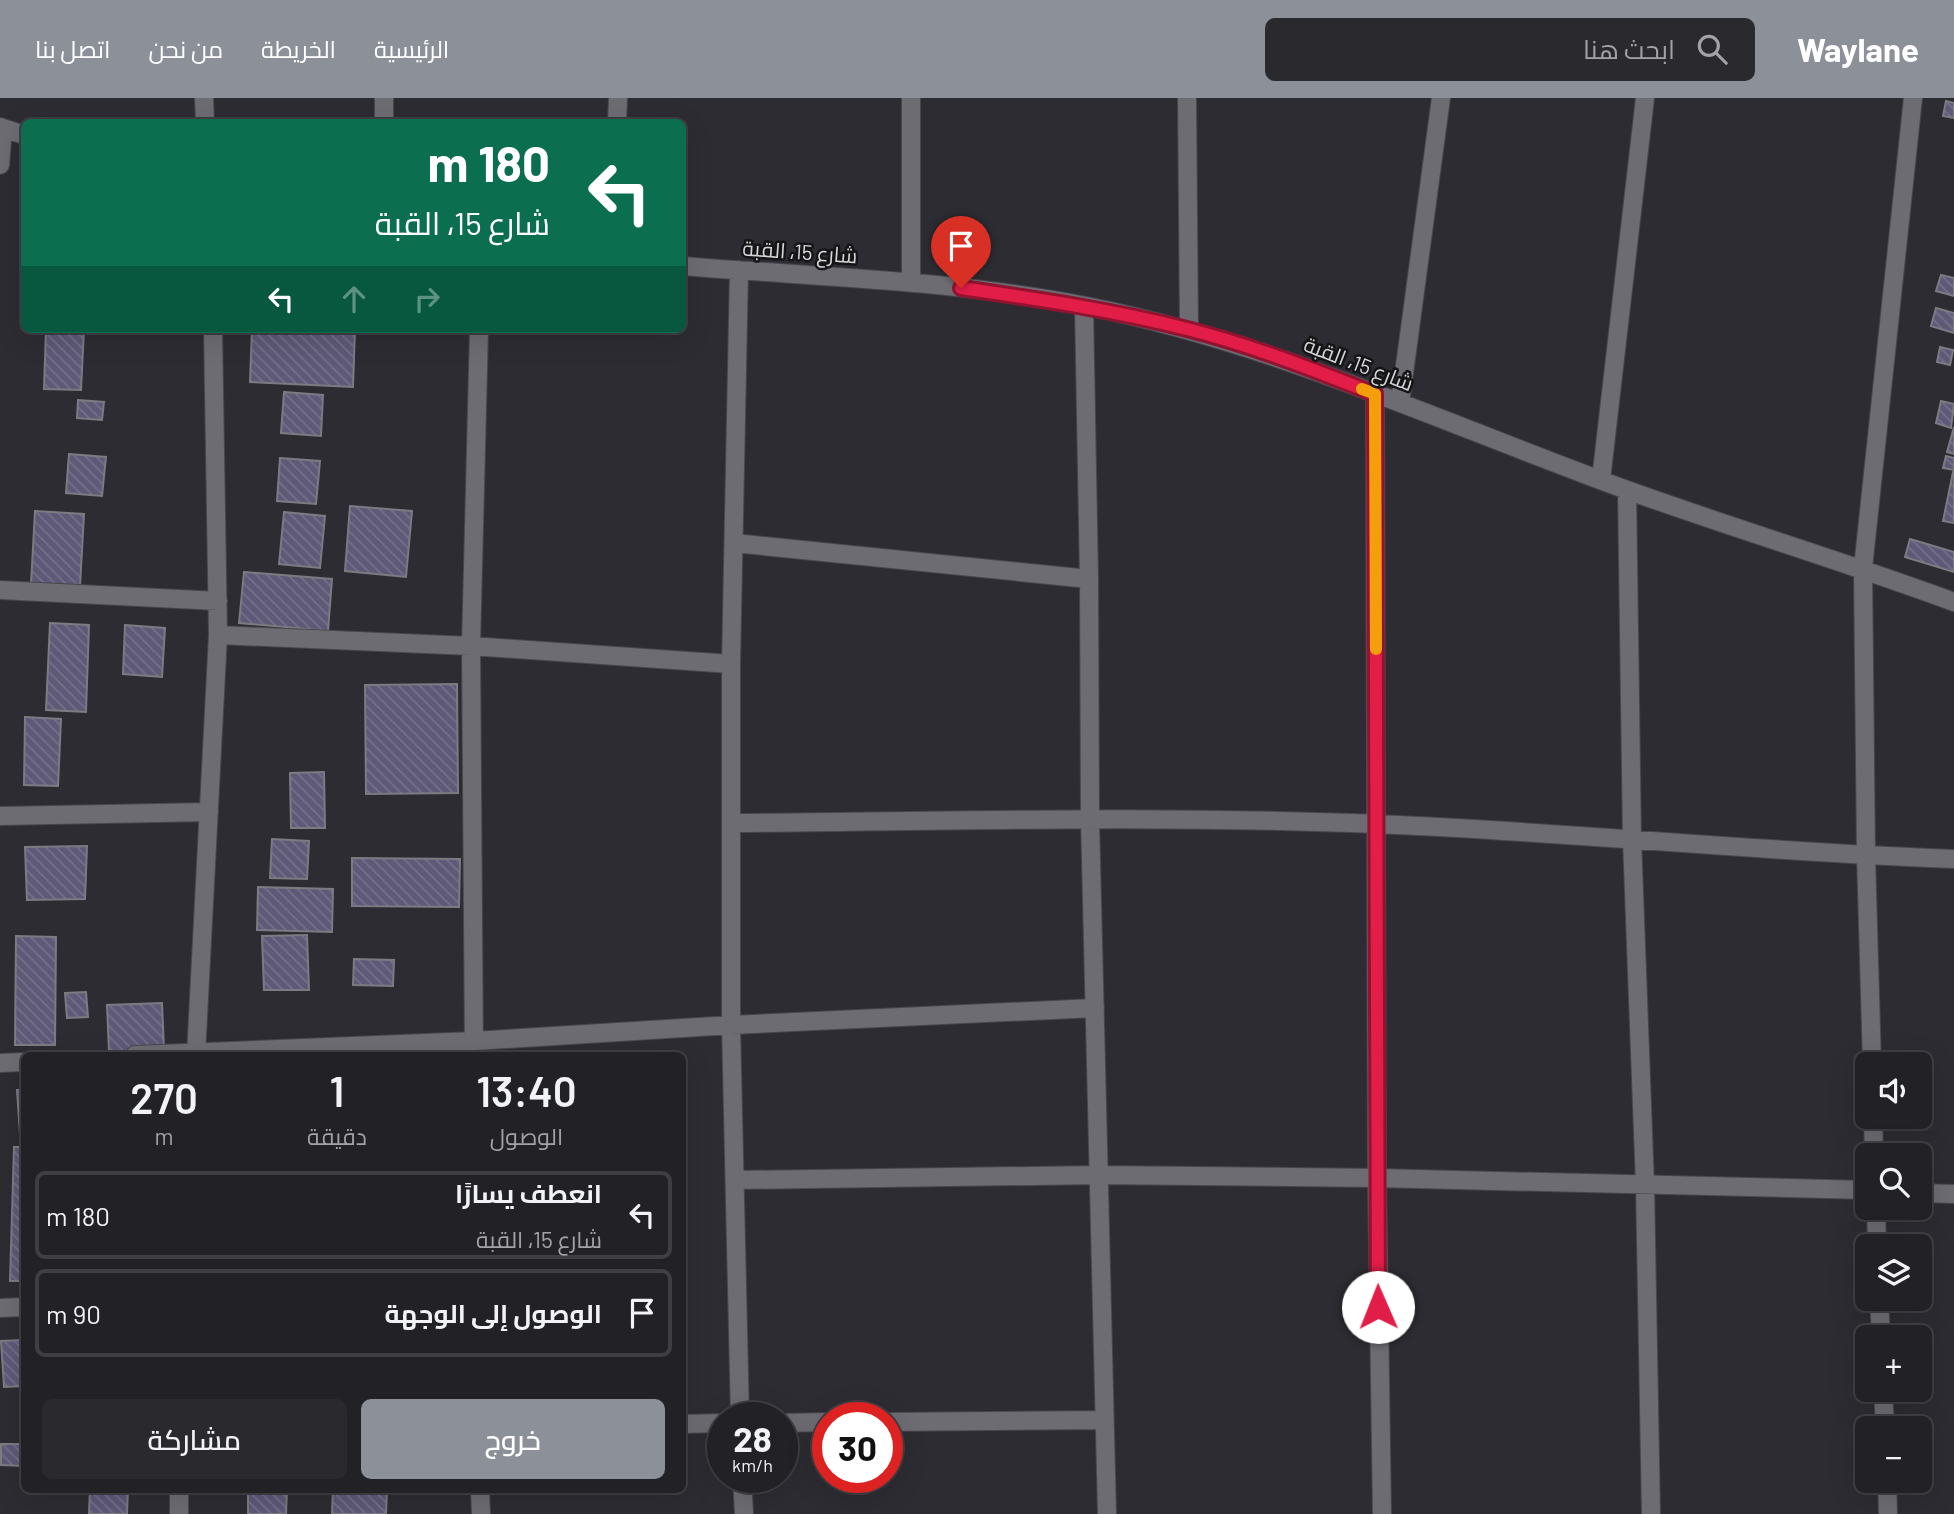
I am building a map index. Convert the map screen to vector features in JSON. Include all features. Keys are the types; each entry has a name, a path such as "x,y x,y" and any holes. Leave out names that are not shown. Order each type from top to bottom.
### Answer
{"street":[{"path":"204,98 205,119"},
{"path":"384,98 384,119"},
{"path":"617,119 618,98"},
{"path":"911,98 911,281"},
{"path":"1186,98 1189,329"},
{"path":"1400,403 1441,98"},
{"path":"1601,480 1645,98"},
{"path":"1871,1052 1863,568 1913,98"},
{"path":"0,165 2,127 21,134"},
{"name":"شارع 15، القبة","path":"686,266 911,281 1084,306 1189,329 1294,362 1627,490 1863,568 1954,602"},
{"path":"739,270 731,664 731,1024 740,1402"},
{"path":"1084,306 1090,819 1107,1514"},
{"path":"196,1052 218,635 213,333"},
{"path":"474,1048 471,646 480,333"},
{"path":"1375,394 1377,1178 1381,1514"},
{"path":"1627,490 1632,839 1645,1185 1651,1514"},
{"path":"734,543 1089,579"},
{"path":"0,590 218,601"},
{"path":"218,635 471,646 731,664"},
{"path":"0,816 209,812"},
{"path":"732,822 1090,819 1377,824 1866,856 1954,859"},
{"path":"289,1052 474,1048 731,1024 1095,1008"},
{"path":"0,1063 21,1062"},
{"path":"736,1180 1099,1175 1377,1178 1855,1190"},
{"path":"1932,1194 1954,1195"},
{"path":"0,1308 21,1307"},
{"path":"903,1422 1104,1420"},
{"path":"686,1424 707,1423"},
{"path":"179,1493 179,1514"},
{"path":"481,1493 481,1514"},
{"path":"743,1493 744,1514"},
{"path":"1887,1493 1888,1514"}],"building":[{"path":"1946,101 1954,103 1954,118 1943,116"},
{"path":"1941,275 1954,278 1954,296 1936,291"},
{"path":"1936,308 1954,313 1954,333 1931,326"},
{"path":"46,333 84,333 81,390 44,389"},
{"path":"252,333 355,333 353,387 250,382"},
{"path":"1940,347 1953,350 1950,365 1937,362"},
{"path":"284,392 323,395 321,436 281,433"},
{"path":"78,400 104,402 102,420 77,418"},
{"path":"1941,401 1954,404 1951,428 1936,423"},
{"path":"1954,427 1954,454 1947,452"},
{"path":"69,454 106,457 102,496 66,493"},
{"path":"1946,456 1954,458 1954,470 1943,468"},
{"path":"280,458 320,461 316,504 277,501"},
{"path":"1954,472 1954,523 1943,521"},
{"path":"350,506 412,511 406,577 345,571"},
{"path":"35,511 84,514 80,586 31,584"},
{"path":"284,512 325,516 320,568 279,564"},
{"path":"1910,539 1954,552 1954,572 1905,557"},
{"path":"244,572 332,579 328,631 239,623"},
{"path":"50,623 89,625 86,712 46,710"},
{"path":"125,625 165,628 162,677 123,674"},
{"path":"457,684 458,793 366,794 365,685"},
{"path":"25,717 61,719 58,786 24,785"},
{"path":"324,772 325,828 291,828 290,773"},
{"path":"272,839 309,841 307,879 270,878"},
{"path":"87,846 85,899 27,900 25,847"},
{"path":"352,858 460,859 459,907 352,906"},
{"path":"258,887 333,889 332,932 257,930"},
{"path":"307,935 309,990 264,990 262,936"},
{"path":"16,936 56,937 55,1045 15,1045"},
{"path":"354,959 394,960 393,986 353,985"},
{"path":"86,992 88,1017 67,1018 65,993"},
{"path":"162,1003 164,1050 109,1052 107,1005"},
{"path":"17,1090 21,1090 20,1134"},
{"path":"14,1147 21,1147 21,1281 10,1281"},
{"path":"21,1340 21,1386 4,1387 1,1341"},
{"path":"1,1444 21,1444 21,1466 1,1465"},
{"path":"90,1493 128,1493 127,1514 89,1514"},
{"path":"248,1493 287,1493 286,1514 248,1514"},
{"path":"333,1493 387,1493 386,1514 332,1514"}],"slow traffic":[{"path":"1362,389 1375,394 1376,649"}],"route":[{"path":"961,288 1084,306 1189,329 1294,362 1375,394 1378,1307"}]}
